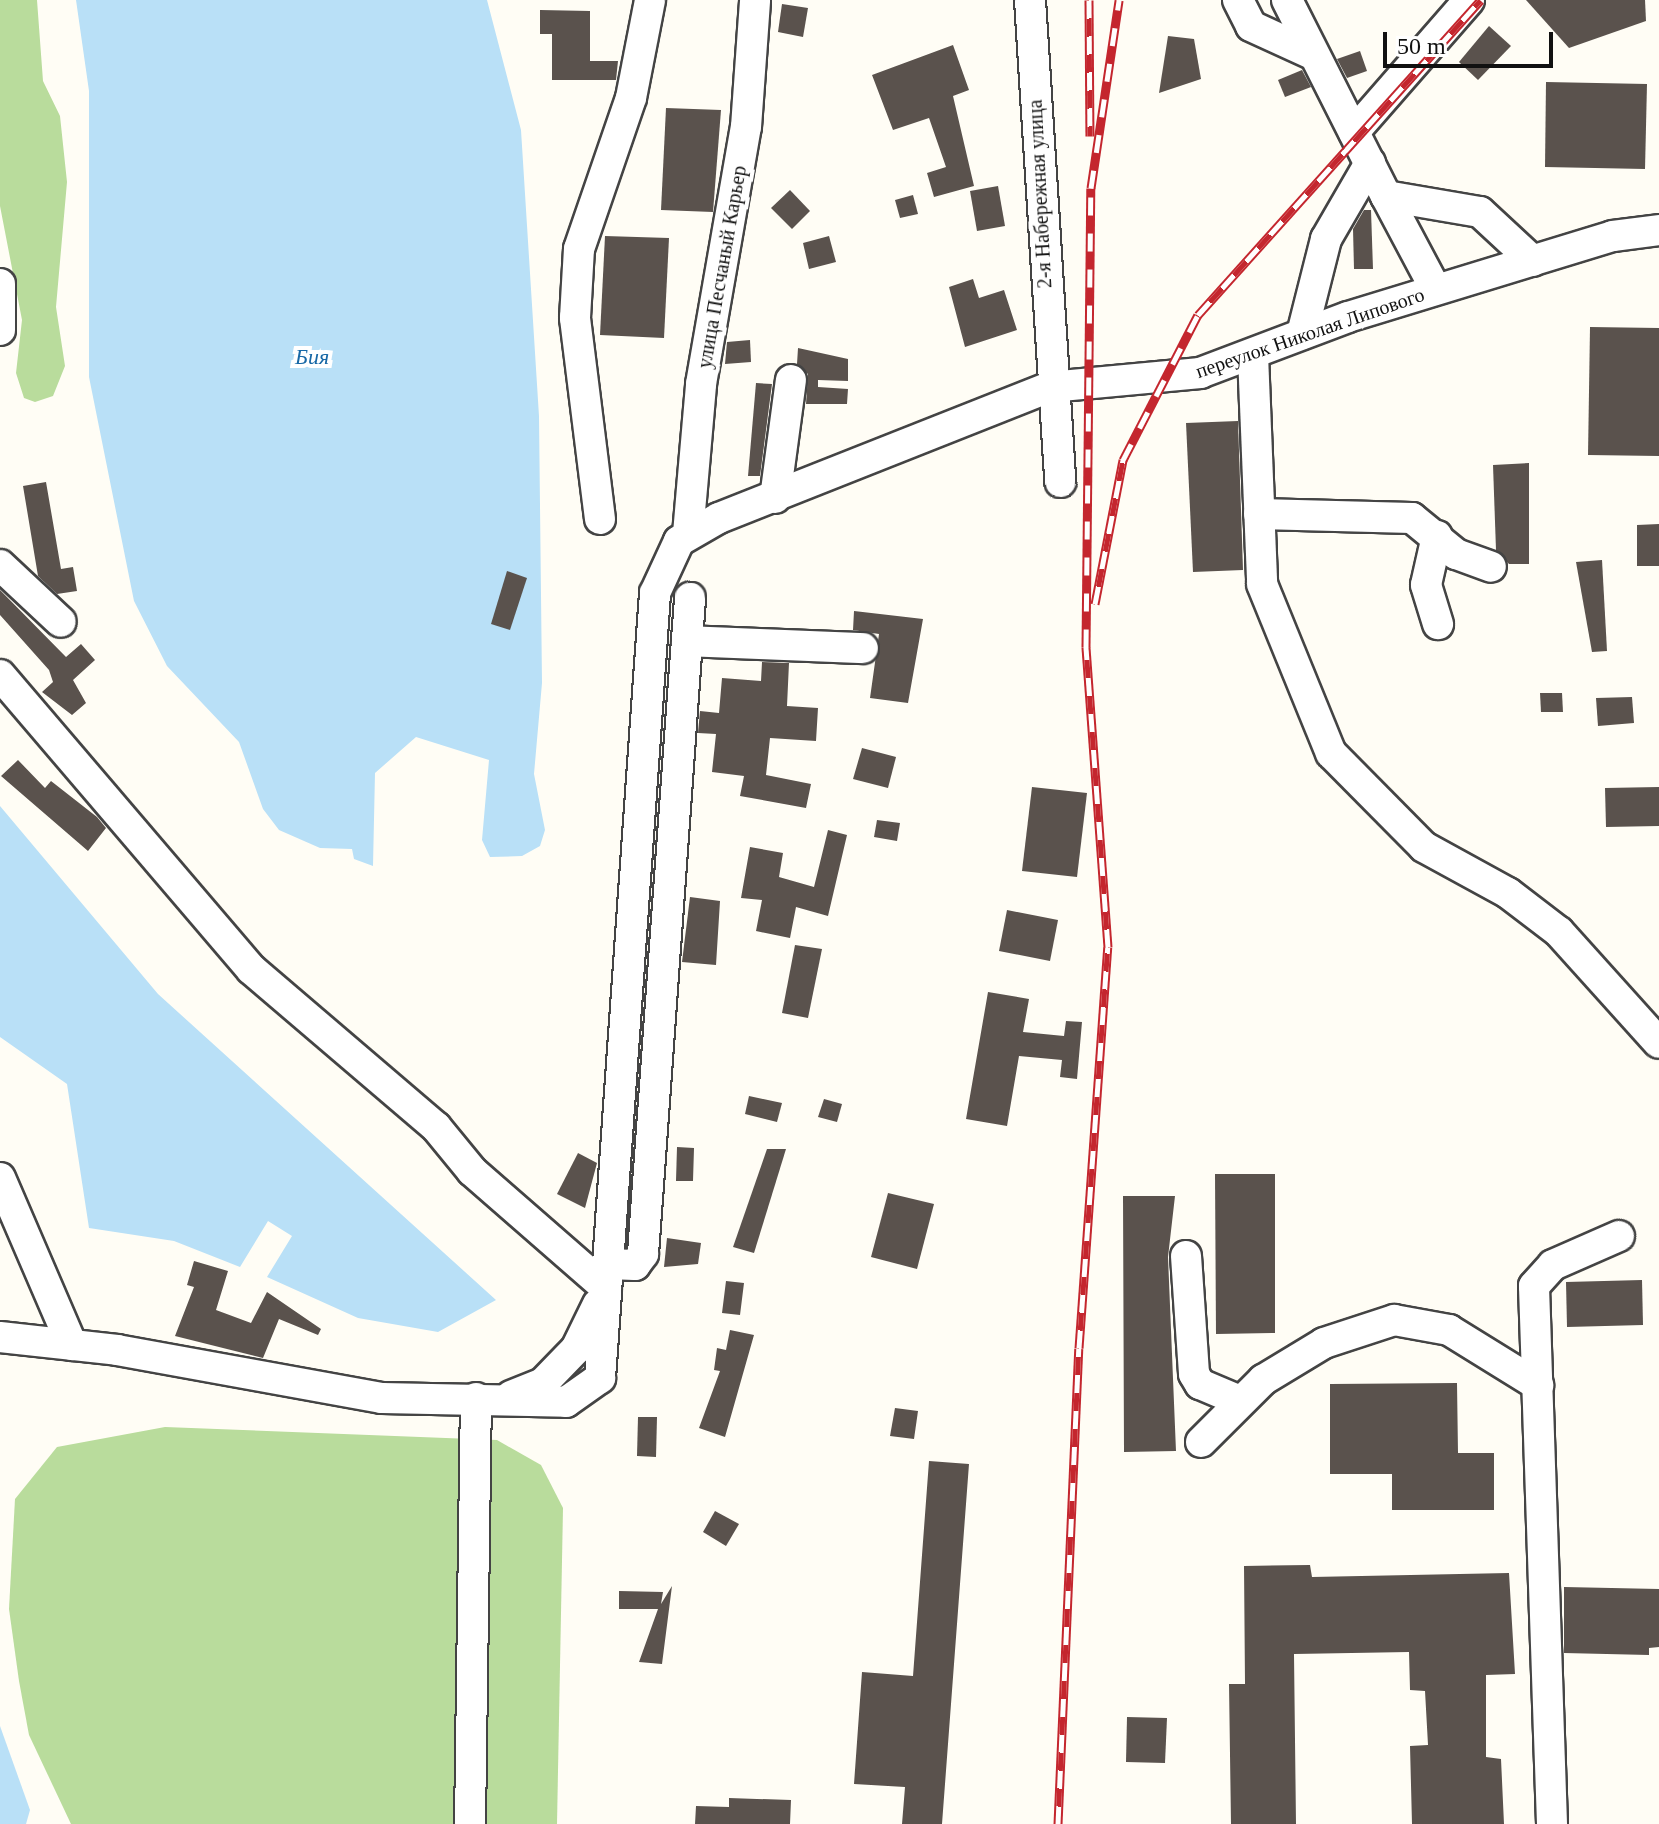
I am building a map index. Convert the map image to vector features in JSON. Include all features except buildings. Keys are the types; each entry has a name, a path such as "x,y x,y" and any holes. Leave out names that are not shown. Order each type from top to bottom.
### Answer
{"street":[{"path":"600,519 575,318 579,249 631,98 650,0"},
{"name":"улица Песчаный Карьер","path":"688,534 701,384 748,113 755,0"},
{"name":"2-я Набережная улица","path":"1030,0 1050,387 1060,482"},
{"path":"1238,0 1251,26 1310,53"},
{"path":"1287,0 1310,53 1436,290"},
{"path":"1354,132 1469,0"},
{"path":"1302,334 1326,239 1370,163"},
{"path":"1386,196 1480,212 1533,261"},
{"name":"переулок Николая Липового","path":"688,534 1050,387 1163,379 1253,355 1302,334 1436,290 1533,261 1659,230"},
{"path":"0,284 0,330"},
{"path":"1253,355 1265,597 1331,753 1424,847 1508,893 1559,932 1659,1043"},
{"path":"775,498 791,380"},
{"path":"1259,514 1412,518 1456,554 1491,567"},
{"path":"0,1337 72,1345 382,1398 490,1398 543,1383 576,1349 606,1276 655,593 671,551 688,534"},
{"path":"1437,536 1426,585 1438,624"},
{"path":"0,565 61,622"},
{"path":"606,1276 635,1265 643,1254 690,598"},
{"path":"687,641 863,648"},
{"path":"0,675 251,969 436,1127 472,1171 606,1276"},
{"path":"0,1178 72,1345"},
{"path":"1552,1824 1537,1279 1619,1236"},
{"path":"1186,1256 1194,1374 1200,1384 1240,1401"},
{"path":"1201,1442 1240,1401 1324,1343 1394,1320 1449,1330 1538,1385"},
{"path":"470,1824 490,1398"}],"green space":[{"path":"0,0 37,0 43,81 60,116 67,182 56,307 65,366 53,396 35,402 24,398 16,373 22,320 0,206"},
{"path":"165,1427 497,1440 541,1465 563,1508 557,1824 71,1824 29,1735 19,1681 9,1609 15,1499 57,1447"}],"water":[{"name":"Бия","path":"76,0 487,0 521,130 539,416 542,683 534,774 545,830 540,846 522,856 490,857 482,840 489,760 416,737 375,773 373,866 354,859 352,849 320,848 279,830 263,809 239,742 167,666 134,601 89,377 89,91"},
{"path":"0,806 158,994 496,1300 438,1332 358,1318 267,1277 292,1236 268,1221 240,1267 174,1241 89,1228 67,1084 0,1037"},
{"path":"0,1726 30,1810 26,1824 0,1824"}],"railway":[{"path":"1089,0 1090,136"},
{"path":"1058,1824 1079,1348 1108,947 1086,647 1091,188 1119,0"},
{"path":"1095,604 1123,460 1198,315 1481,0"}]}
